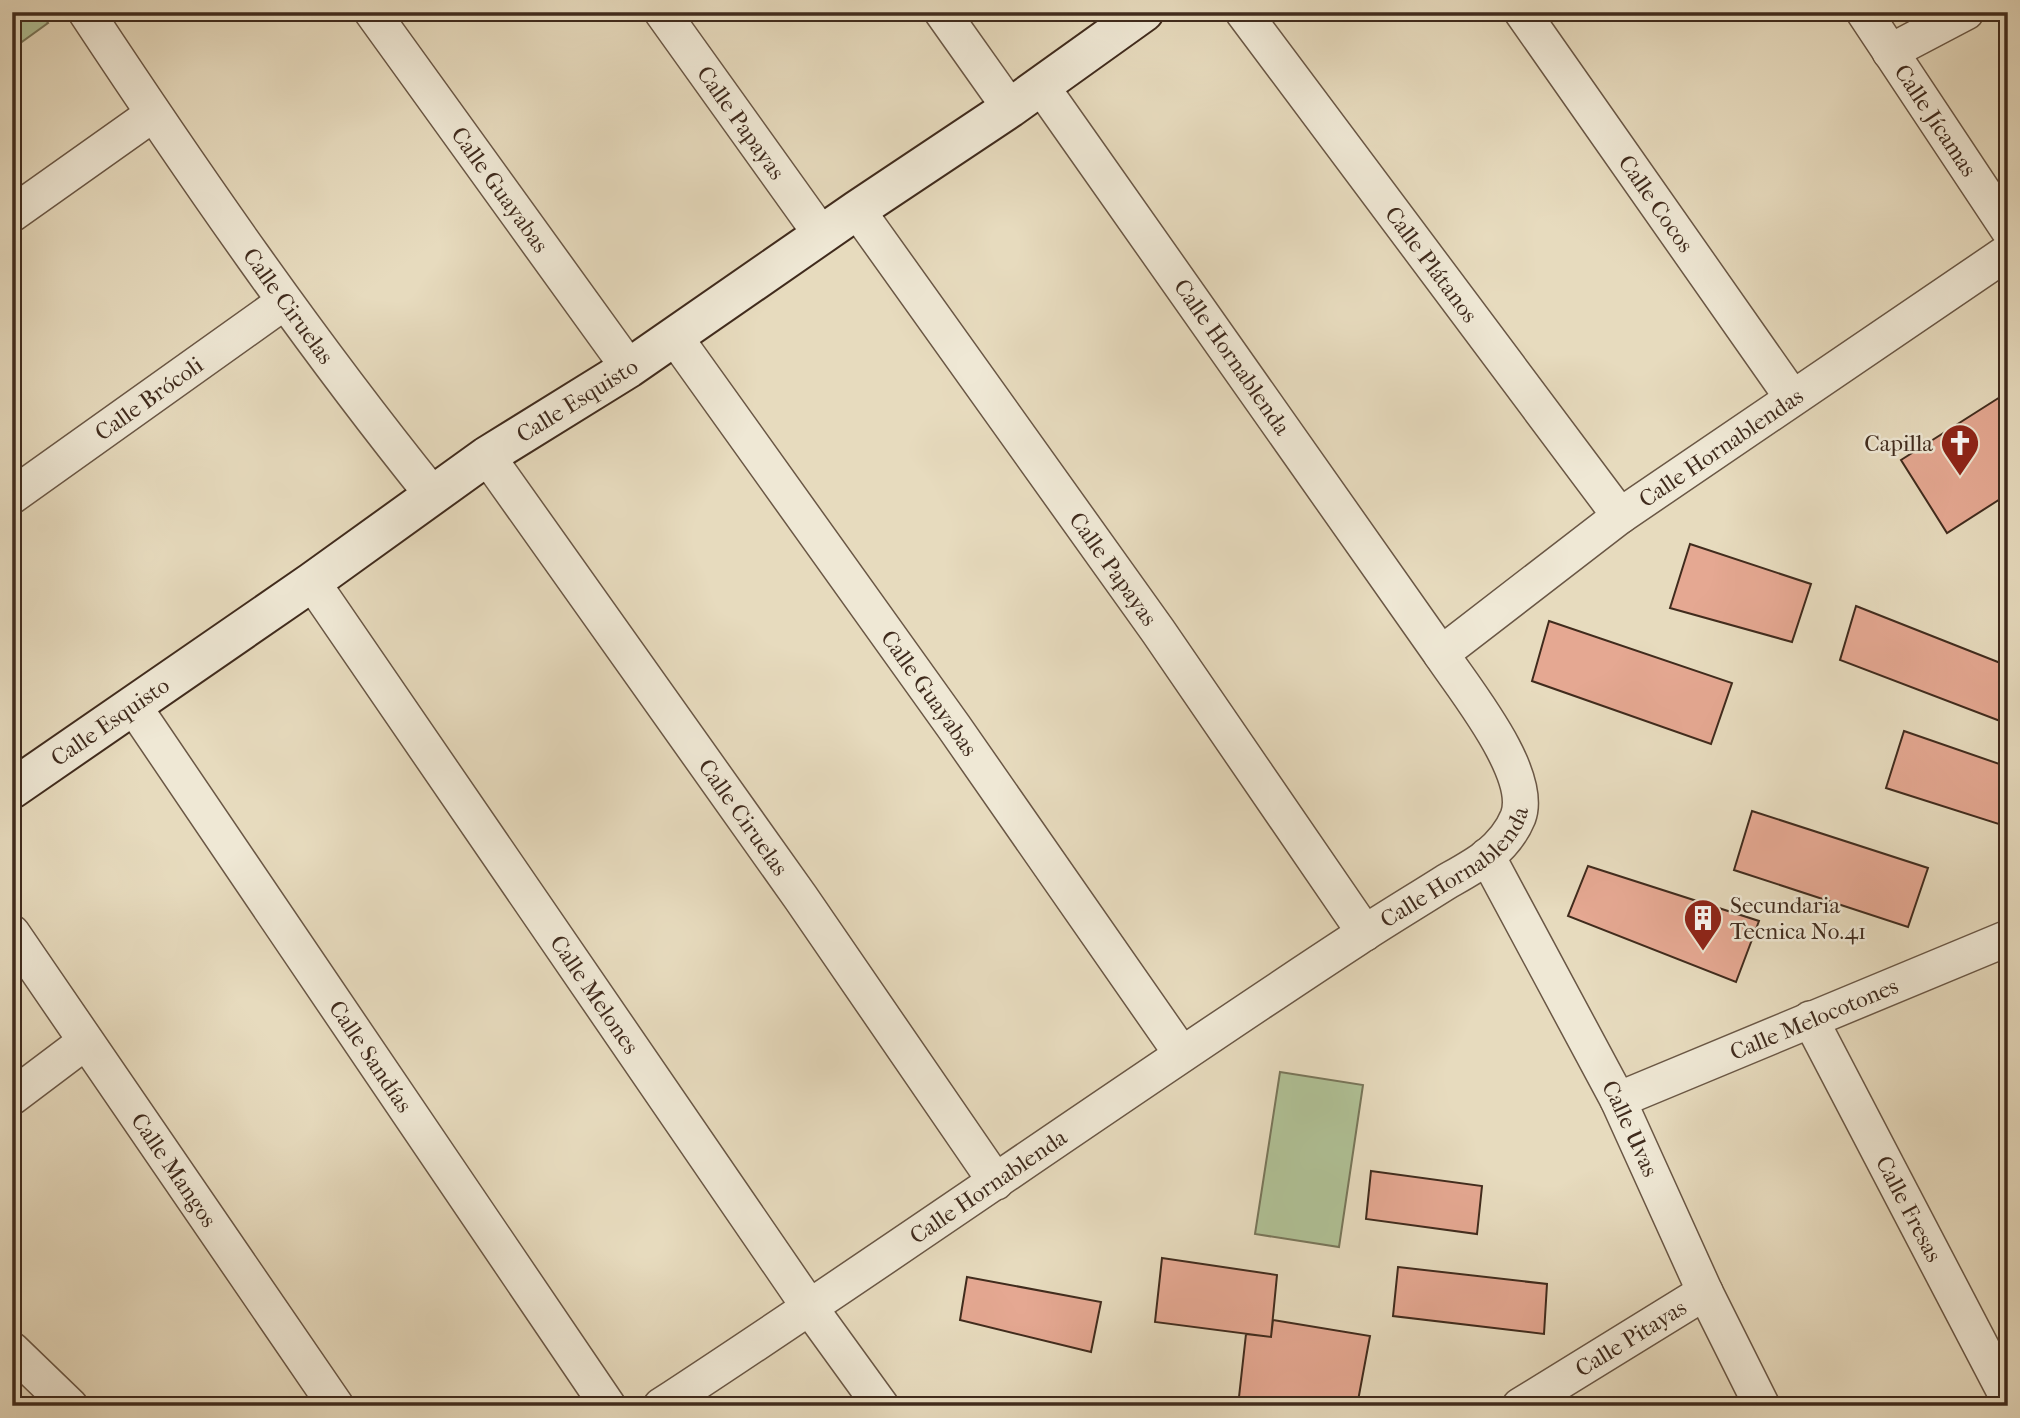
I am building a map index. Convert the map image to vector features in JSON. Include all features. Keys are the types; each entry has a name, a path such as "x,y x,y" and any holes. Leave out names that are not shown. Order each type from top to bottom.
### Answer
{"street":[{"name":"Calle Ciruelas","path":"86,12 153,114 284,302 432,494"},
{"name":"Calle Guayabas","path":"372,12 629,368"},
{"name":"Calle Papayas","path":"663,12 821,234"},
{"path":"942,12 1010,108"},
{"name":"Calle Esquisto","path":"12,789 134,707 487,456 629,368 821,234 1010,108 1144,12"},
{"name":"Calle Plátanos","path":"1243,12 1620,516"},
{"name":"Calle Cocos","path":"1522,12 1792,397"},
{"name":"Calle Jícamas","path":"1864,12 2008,229"},
{"path":"1890,52 1966,12"},
{"name":"Calle Hornablenda","path":"661,1406 996,1182 1181,1053 1487,856 1507,836 1518,816 1521,795 1515,771 1503,748 1441,654 1041,86"},
{"path":"12,214 153,114"},
{"name":"Calle Papayas","path":"857,210 1158,631 1365,933"},
{"name":"Calle Hornablendas","path":"1441,654 1620,516 2008,252"},
{"name":"Calle Brócoli","path":"12,496 284,302"},
{"name":"Calle Guayabas","path":"674,336 946,716 1181,1053"},
{"name":"Calle Ciruelas","path":"487,456 801,898 996,1182"},
{"name":"Calle Melones","path":"312,582 810,1308 881,1406"},
{"name":"Calle Sandías","path":"134,707 608,1406"},
{"name":"Calle Uvas","path":"1487,856 1618,1100 1705,1292 1762,1406"},
{"name":"Calle Mangos","path":"12,933 336,1406"},
{"name":"Calle Melocotones","path":"1618,1100 2008,938"},
{"name":"Calle Fresas","path":"1810,1019 2008,1398"},
{"path":"12,1097 85,1042"},
{"name":"Calle Pitayas","path":"1520,1406 1705,1292"},
{"path":"12,1350 70,1406"}],"green space":[{"path":"12,12 40,12 48,23 12,49"},
{"path":"1280,1072 1363,1085 1339,1247 1255,1234"}],"building":[{"name":"Capilla","path":"2008,392 2008,494 1947,533 1901,460"},
{"path":"1690,544 1811,584 1792,642 1670,608"},
{"path":"1856,606 2008,666 2008,724 1840,660"},
{"path":"1549,621 1732,683 1711,744 1532,681"},
{"path":"1904,731 2008,767 2008,827 1886,788"},
{"path":"1752,811 1928,868 1908,927 1734,870"},
{"name":"Secundaria Tecnica No.41","path":"1588,866 1759,921 1736,982 1568,916"},
{"path":"1371,1171 1482,1186 1477,1234 1366,1219"},
{"path":"1162,1258 1277,1275 1271,1337 1155,1322"},
{"path":"1398,1267 1547,1284 1544,1334 1393,1316"},
{"path":"967,1277 1101,1302 1091,1352 960,1320"},
{"path":"1273,1320 1370,1336 1357,1406 1238,1406 1246,1334 1271,1337"}],"place":[{"name":"Capilla","path":"1960,477"},
{"name":"Secundaria Tecnica No.41","path":"1703,952"}]}
